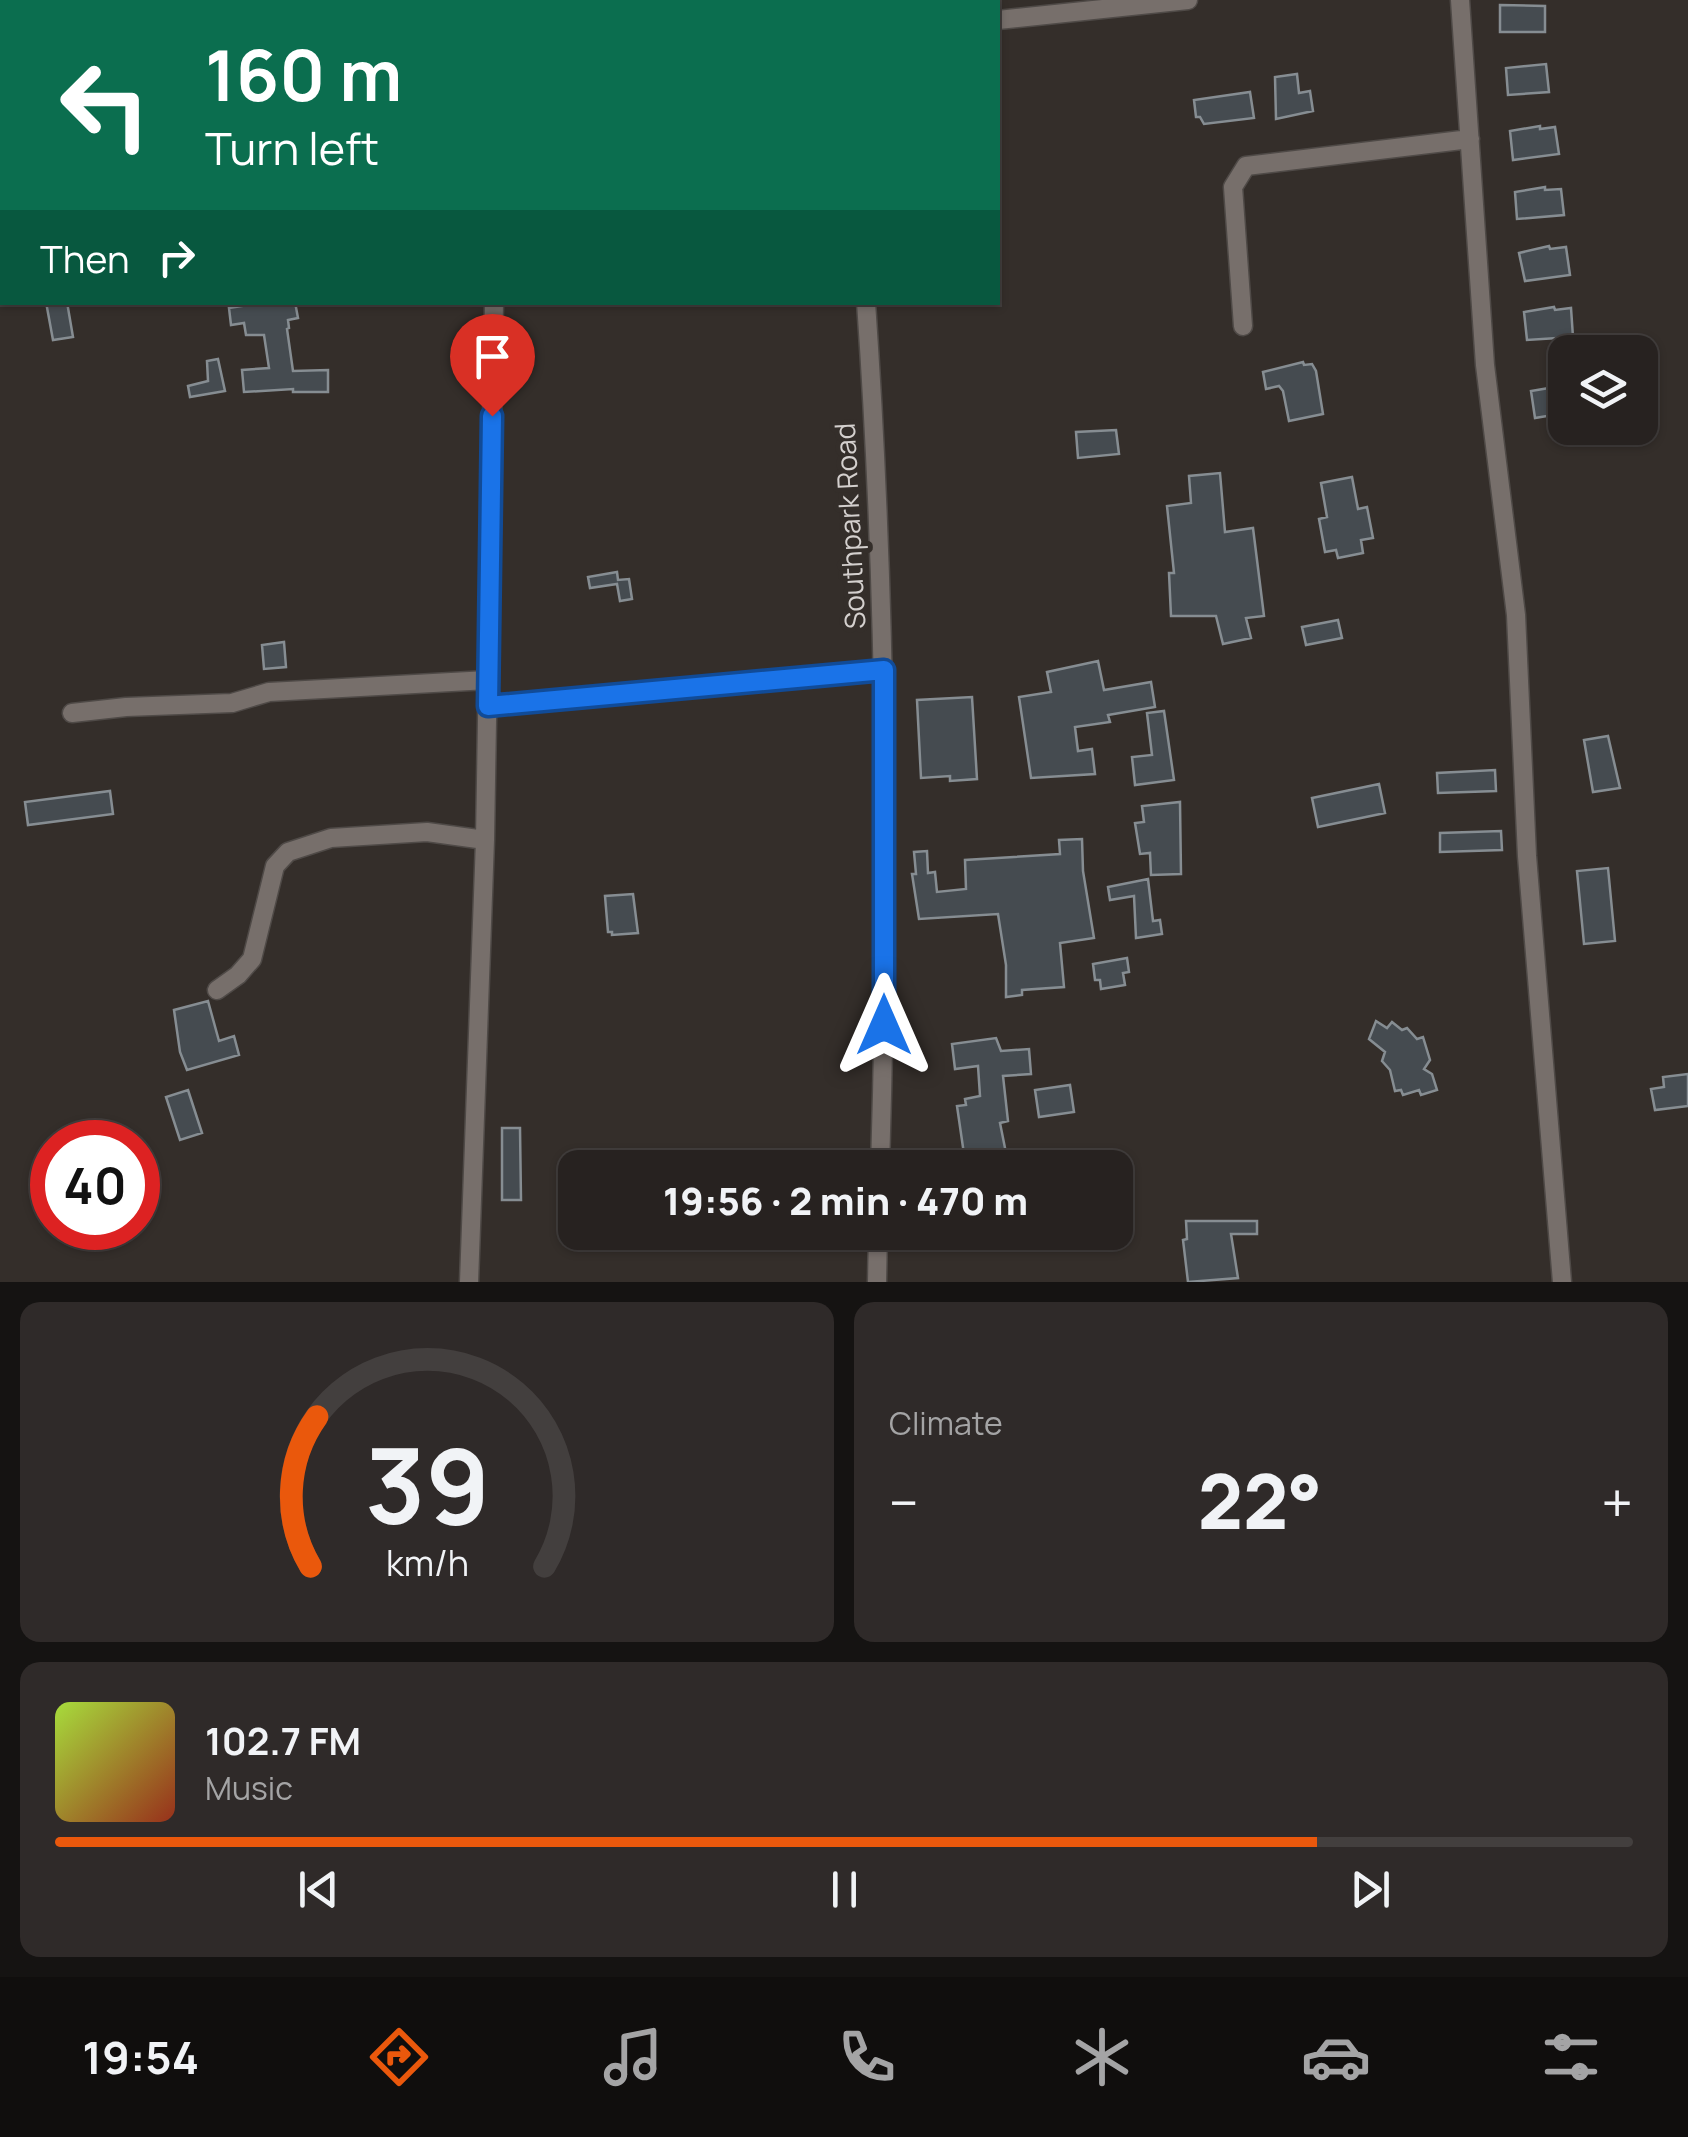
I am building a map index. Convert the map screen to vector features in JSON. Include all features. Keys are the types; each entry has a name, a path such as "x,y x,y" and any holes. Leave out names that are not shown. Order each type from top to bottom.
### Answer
{"street":[{"path":"1000,20 1188,0"},
{"path":"1460,0 1486,365 1516,615 1527,856 1562,1282"},
{"path":"1243,326 1232,187 1246,166 1470,138"},
{"path":"469,1282 485,840 494,305"},
{"name":"Southpark Road","path":"866,305 884,670 880,1150"},
{"path":"488,706 884,670"},
{"path":"72,714 126,707 232,703 269,692 488,680"},
{"path":"217,990 252,959 276,866 288,852 331,838 428,832 485,840"},
{"path":"877,1282 878,1250"}],"building":[{"path":"1500,5 1545,6 1545,32 1500,32"},
{"path":"1546,64 1549,92 1508,95 1506,68"},
{"path":"1297,74 1299,93 1310,91 1313,111 1276,119 1275,77"},
{"path":"1250,92 1254,118 1204,124 1196,117 1194,100"},
{"path":"1555,127 1559,154 1513,160 1510,131"},
{"path":"1545,187 1561,189 1564,215 1517,219 1515,192"},
{"path":"1549,246 1566,247 1570,275 1525,281 1519,253"},
{"path":"47,305 68,305 73,337 53,340"},
{"path":"296,305 298,318 288,320 287,329 293,371 328,370 328,392 244,392 242,370 269,368 264,335 246,335 244,323 231,325 229,308"},
{"path":"1571,308 1573,335 1527,340 1524,312"},
{"path":"218,359 225,391 190,397 188,386 208,381 207,361"},
{"path":"1303,362 1312,364 1316,371 1323,414 1289,421 1283,391 1279,386 1266,389 1263,372"},
{"path":"1548,388 1548,416 1535,418 1531,391"},
{"path":"1116,430 1119,454 1078,458 1076,432"},
{"path":"1220,473 1225,532 1253,528 1264,616 1246,618 1251,638 1223,644 1216,616 1171,616 1169,573 1174,573 1167,506 1191,503 1189,476"},
{"path":"1352,477 1358,509 1367,507 1373,538 1361,540 1363,553 1338,558 1336,550 1325,552 1319,519 1327,517 1321,483"},
{"path":"617,572 618,580 629,579 632,599 620,601 617,584 590,588 588,577"},
{"path":"1338,620 1342,638 1306,645 1302,627"},
{"path":"284,642 286,667 264,669 262,645"},
{"path":"1098,661 1104,690 1151,682 1155,707 1108,715 1110,722 1075,727 1078,751 1092,749 1095,774 1031,778 1019,697 1051,692 1047,672"},
{"path":"972,697 977,779 921,778 917,700"},
{"path":"1164,711 1174,780 1135,785 1132,757 1152,755 1147,713"},
{"path":"1608,736 1620,788 1593,792 1584,740"},
{"path":"1495,770 1496,791 1438,793 1437,773"},
{"path":"1379,784 1385,813 1318,827 1312,798"},
{"path":"110,791 113,814 28,825 25,802"},
{"path":"1180,802 1181,874 1151,875 1150,853 1140,854 1135,823 1144,822 1142,806"},
{"path":"1501,831 1502,850 1440,852 1440,833"},
{"path":"1082,839 1094,938 1060,943 1064,987 1022,990 1022,995 1006,997 1006,965 998,914 919,919 912,874 916,874 914,852 927,851 928,873 935,872 937,892 966,889 965,860 1060,854 1059,840"},
{"path":"1608,868 1615,941 1584,944 1577,871"},
{"path":"1148,879 1153,921 1160,920 1162,934 1136,938 1134,896 1110,900 1108,887"},
{"path":"633,894 638,933 612,935 608,932 605,896"},
{"path":"1127,958 1129,972 1123,973 1125,985 1101,989 1093,964"},
{"path":"208,1001 219,1041 234,1036 239,1055 187,1070 180,1052 174,1010"},
{"path":"1376,1021 1387,1028 1392,1022 1402,1030 1407,1028 1417,1039 1423,1037 1430,1060 1424,1069 1432,1074 1437,1090 1421,1095 1419,1090 1403,1095 1401,1090 1395,1091 1390,1070 1382,1061 1385,1052 1369,1039"},
{"path":"996,1038 1001,1051 1029,1049 1031,1074 1003,1076 1008,1121 1000,1123 1005,1150 963,1150 957,1106 966,1105 965,1099 980,1096 978,1066 955,1069 952,1044"},
{"path":"1688,1074 1688,1106 1655,1110 1651,1089 1664,1087 1663,1077"},
{"path":"1070,1085 1074,1112 1039,1117 1035,1090"},
{"path":"188,1090 202,1133 180,1140 166,1097"},
{"path":"502,1128 520,1128 521,1200 502,1200"},
{"path":"1186,1221 1257,1221 1257,1234 1231,1234 1238,1278 1188,1282 1183,1240 1187,1239"}],"route":[{"path":"492,416 488,706 884,670 884,1025"}]}
